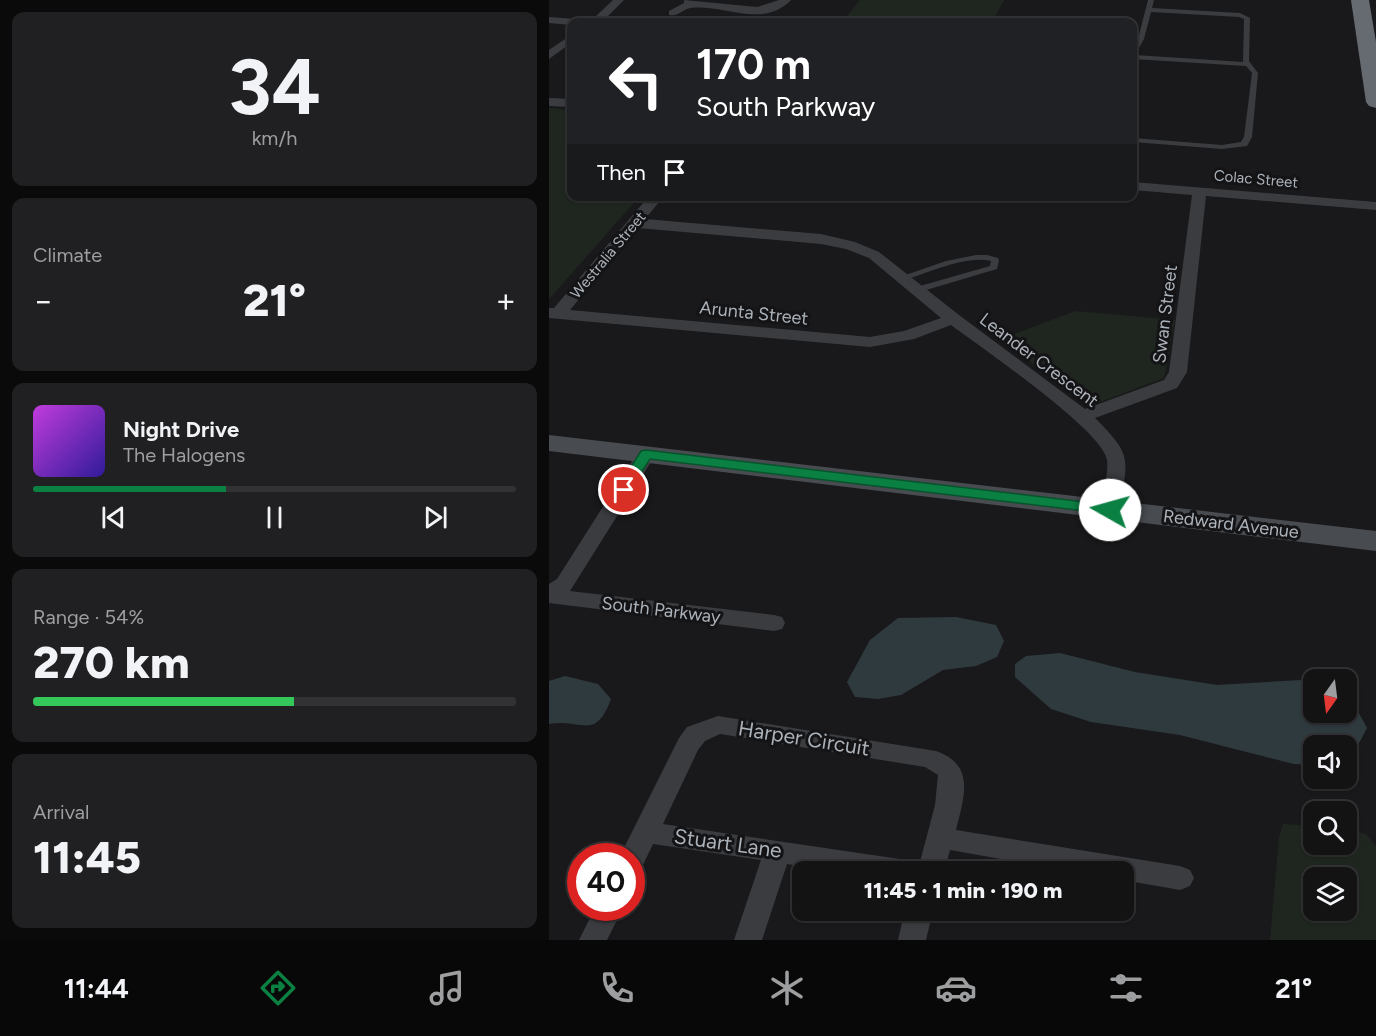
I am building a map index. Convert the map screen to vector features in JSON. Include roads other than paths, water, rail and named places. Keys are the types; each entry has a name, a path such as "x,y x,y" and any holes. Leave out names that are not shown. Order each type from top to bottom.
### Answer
{"highway":[{"path":"1360,0 1371,34 1376,100"}],"street":[{"path":"594,18 619,0"},
{"path":"772,9 780,6 786,0"},
{"path":"673,13 691,2 788,12"},
{"path":"549,56 567,43"},
{"path":"549,102 567,103"},
{"name":"Colac Street","path":"1137,186 1376,206"},
{"name":"Swan Street","path":"1083,416 1171,384 1178,372 1200,191"},
{"name":"Westralia Street","path":"554,313 653,201"},
{"name":"Leander Crescent","path":"636,223 821,239 851,245 874,255 953,319 1083,416 1110,444 1117,459 1110,510"},
{"name":"Arunta Street","path":"554,313 870,342 908,335 953,319"},
{"name":"Redward Avenue","path":"549,443 1376,542"},
{"name":"South Parkway","path":"549,595 565,584 646,454"},
{"name":"South Parkway","path":"549,595 774,623"},
{"name":"Harper Circuit","path":"640,843 688,745 696,734 718,725 927,758 942,763 950,772 951,783 941,838 934,861"},
{"name":"Stuart Lane","path":"646,831 844,861"},
{"path":"941,838 1180,878"},
{"path":"748,940 778,851"},
{"path":"593,940 602,921"},
{"path":"912,940 916,921"}],"lane":[{"path":"1137,48 1151,0"},
{"path":"1137,140 1222,147 1244,144 1248,137 1255,73 1246,61 1247,18 1240,15 1149,10"},
{"path":"1137,56 1249,64"},
{"path":"901,278 988,255 995,260 994,267 916,290"}]}
